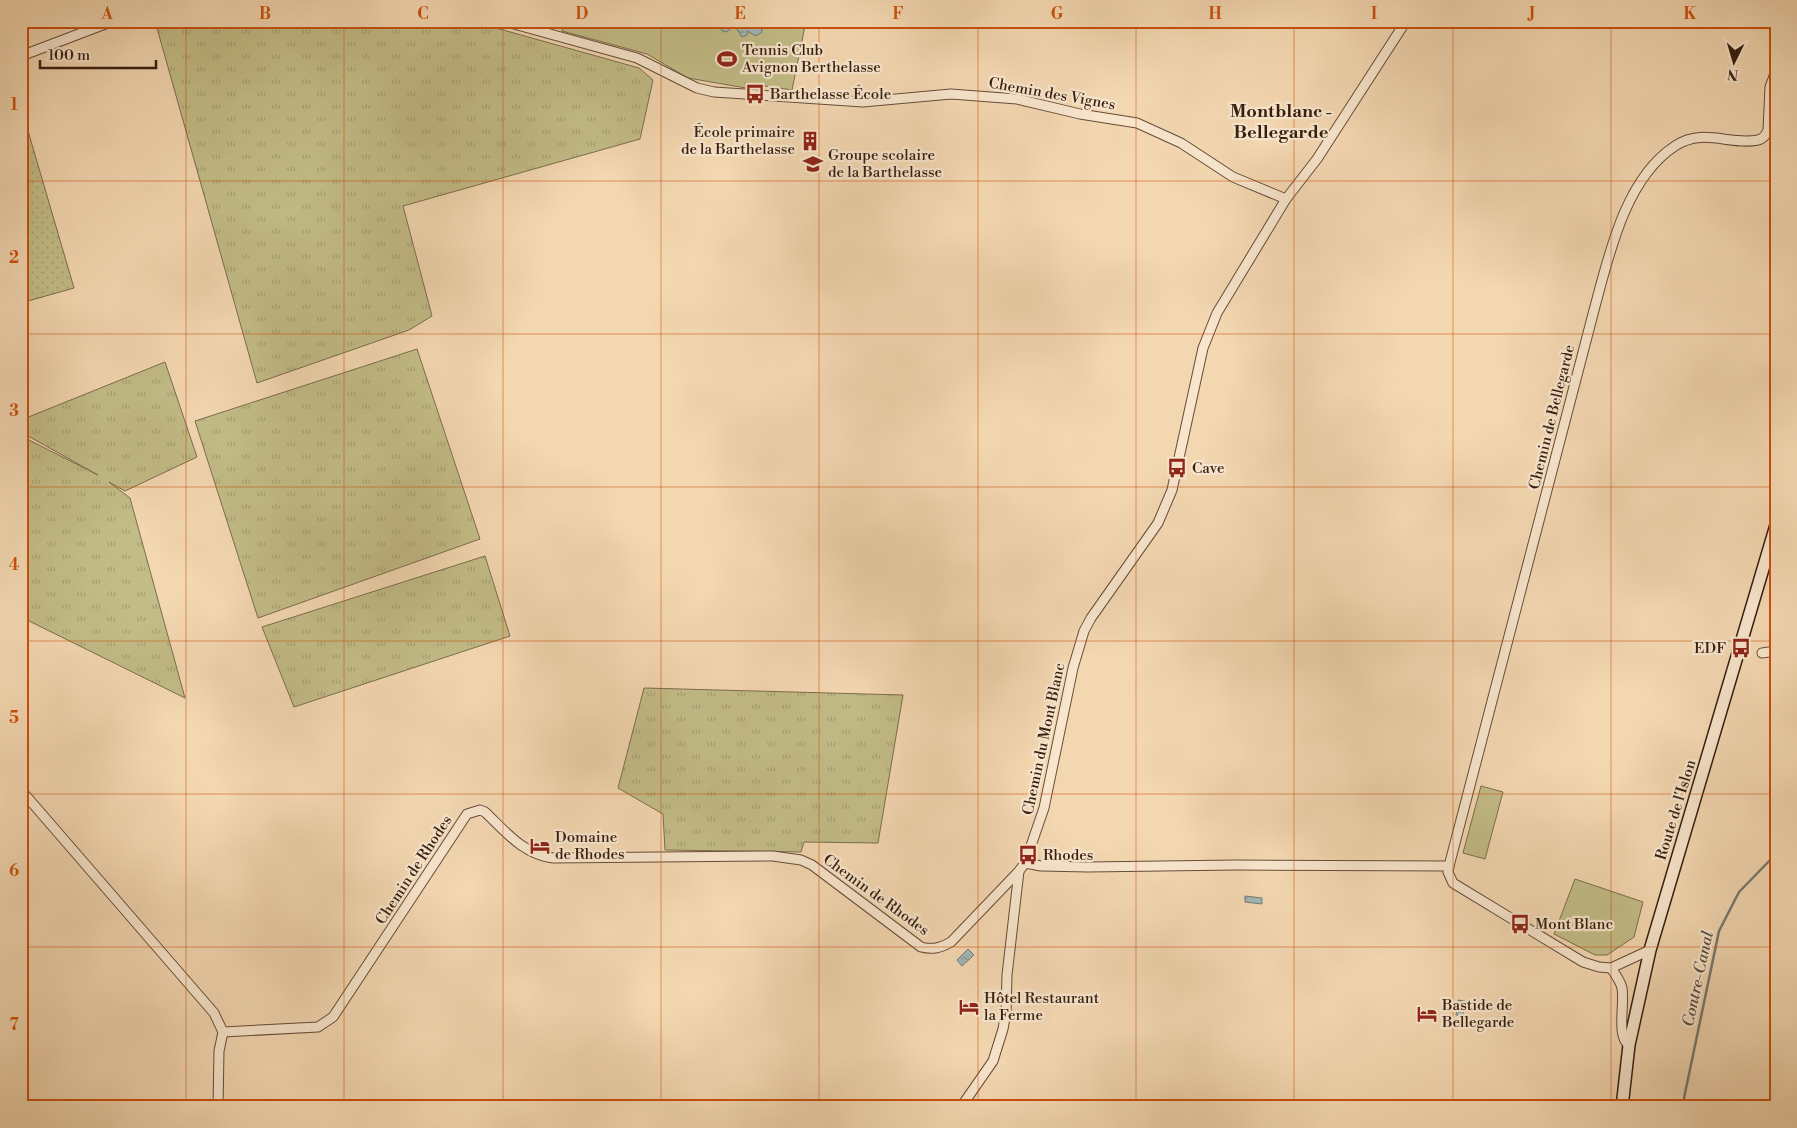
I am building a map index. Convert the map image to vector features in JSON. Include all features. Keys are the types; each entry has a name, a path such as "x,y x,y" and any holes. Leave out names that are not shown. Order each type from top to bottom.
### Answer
{"street":[{"path":"21,56 114,21"},
{"name":"Chemin des Vignes","path":"503,21 637,58 697,88 714,92 863,102 944,94 1002,96 1080,114 1136,123 1181,143 1233,177 1286,199"},
{"path":"1286,199 1317,159 1406,21"},
{"name":"Chemin de Bellegarde","path":"1449,866 1592,314 1621,219 1643,180 1658,161 1674,146 1697,138 1758,140 1766,136 1768,130 1770,87 1776,71"},
{"name":"Chemin du Mont Blanc","path":"1025,862 1044,808 1073,668 1084,630 1166,509 1209,331 1286,199"},
{"name":"Route de l'Islon","path":"1622,1107 1629,1046 1650,950 1776,525"},
{"path":"1762,653 1776,651"},
{"path":"21,790 214,1013 223,1032 219,1052 218,1107"},
{"name":"Chemin de Rhodes","path":"223,1032 318,1027 333,1017 467,814 473,811 485,812 532,853 553,858 773,856 801,860 812,865 921,947 930,949 941,948 951,942 1019,871 1025,862"},
{"path":"1025,862 1041,866 1060,867 1236,865 1449,866 1448,872 1453,883 1583,962 1599,967 1611,968 1650,950"},
{"path":"961,1107 993,1061 1003,1029 1019,871"},
{"path":"1611,968 1622,986 1622,1034 1629,1046"}],"green space":[{"path":"155,21 471,21 639,68 653,80 640,139 403,206 432,316 409,330 257,383"},
{"name":"Tennis Club Avignon Berthelasse","path":"562,21 806,21 792,90 745,83 746,88 688,78 647,54 562,31"},
{"path":"1776,81 1776,144 1773,88"},
{"path":"21,107 74,288 21,303"},
{"path":"417,349 480,539 258,618 195,421"},
{"path":"165,362 197,457 125,491 109,482 130,498 185,698 21,617 21,436 98,475 21,432 21,420"},
{"path":"485,556 510,636 294,707 262,627"},
{"path":"644,688 903,695 878,843 804,842 801,852 665,850 663,814 618,788"},
{"path":"1481,786 1503,792 1485,859 1463,853"},
{"path":"1575,879 1643,902 1634,937 1607,955 1595,955 1554,934"}],"water":[{"path":"717,21 756,21 761,26 762,32 756,36 747,31 747,35 742,37 734,25 727,32 722,31"},
{"path":"1245,896 1262,898 1262,904 1245,902"},
{"path":"968,949 974,955 962,966 957,960"},
{"path":"1458,1000 1465,1001 1463,1016 1456,1015"}],"waterway":[{"name":"Contre-Canal","path":"1684,1098 1719,931 1739,892 1776,854"}],"place":[{"name":"Tennis Club Avignon Berthelasse","path":"727,59"},
{"name":"Barthelasse École","path":"755,94"},
{"name":"École primaire de la Barthelasse","path":"810,141"},
{"name":"Groupe scolaire de la Barthelasse","path":"813,164"},
{"name":"Cave","path":"1177,468"},
{"name":"EDF","path":"1741,648"},
{"name":"Domaine de Rhodes","path":"540,846"},
{"name":"Rhodes","path":"1028,855"},
{"name":"Mont Blanc","path":"1520,924"},
{"name":"Hôtel Restaurant la Ferme","path":"969,1007"},
{"name":"Bastide de Bellegarde","path":"1427,1014"}],"district":[{"name":"Montblanc - Bellegarde","path":"1281,121"}]}
